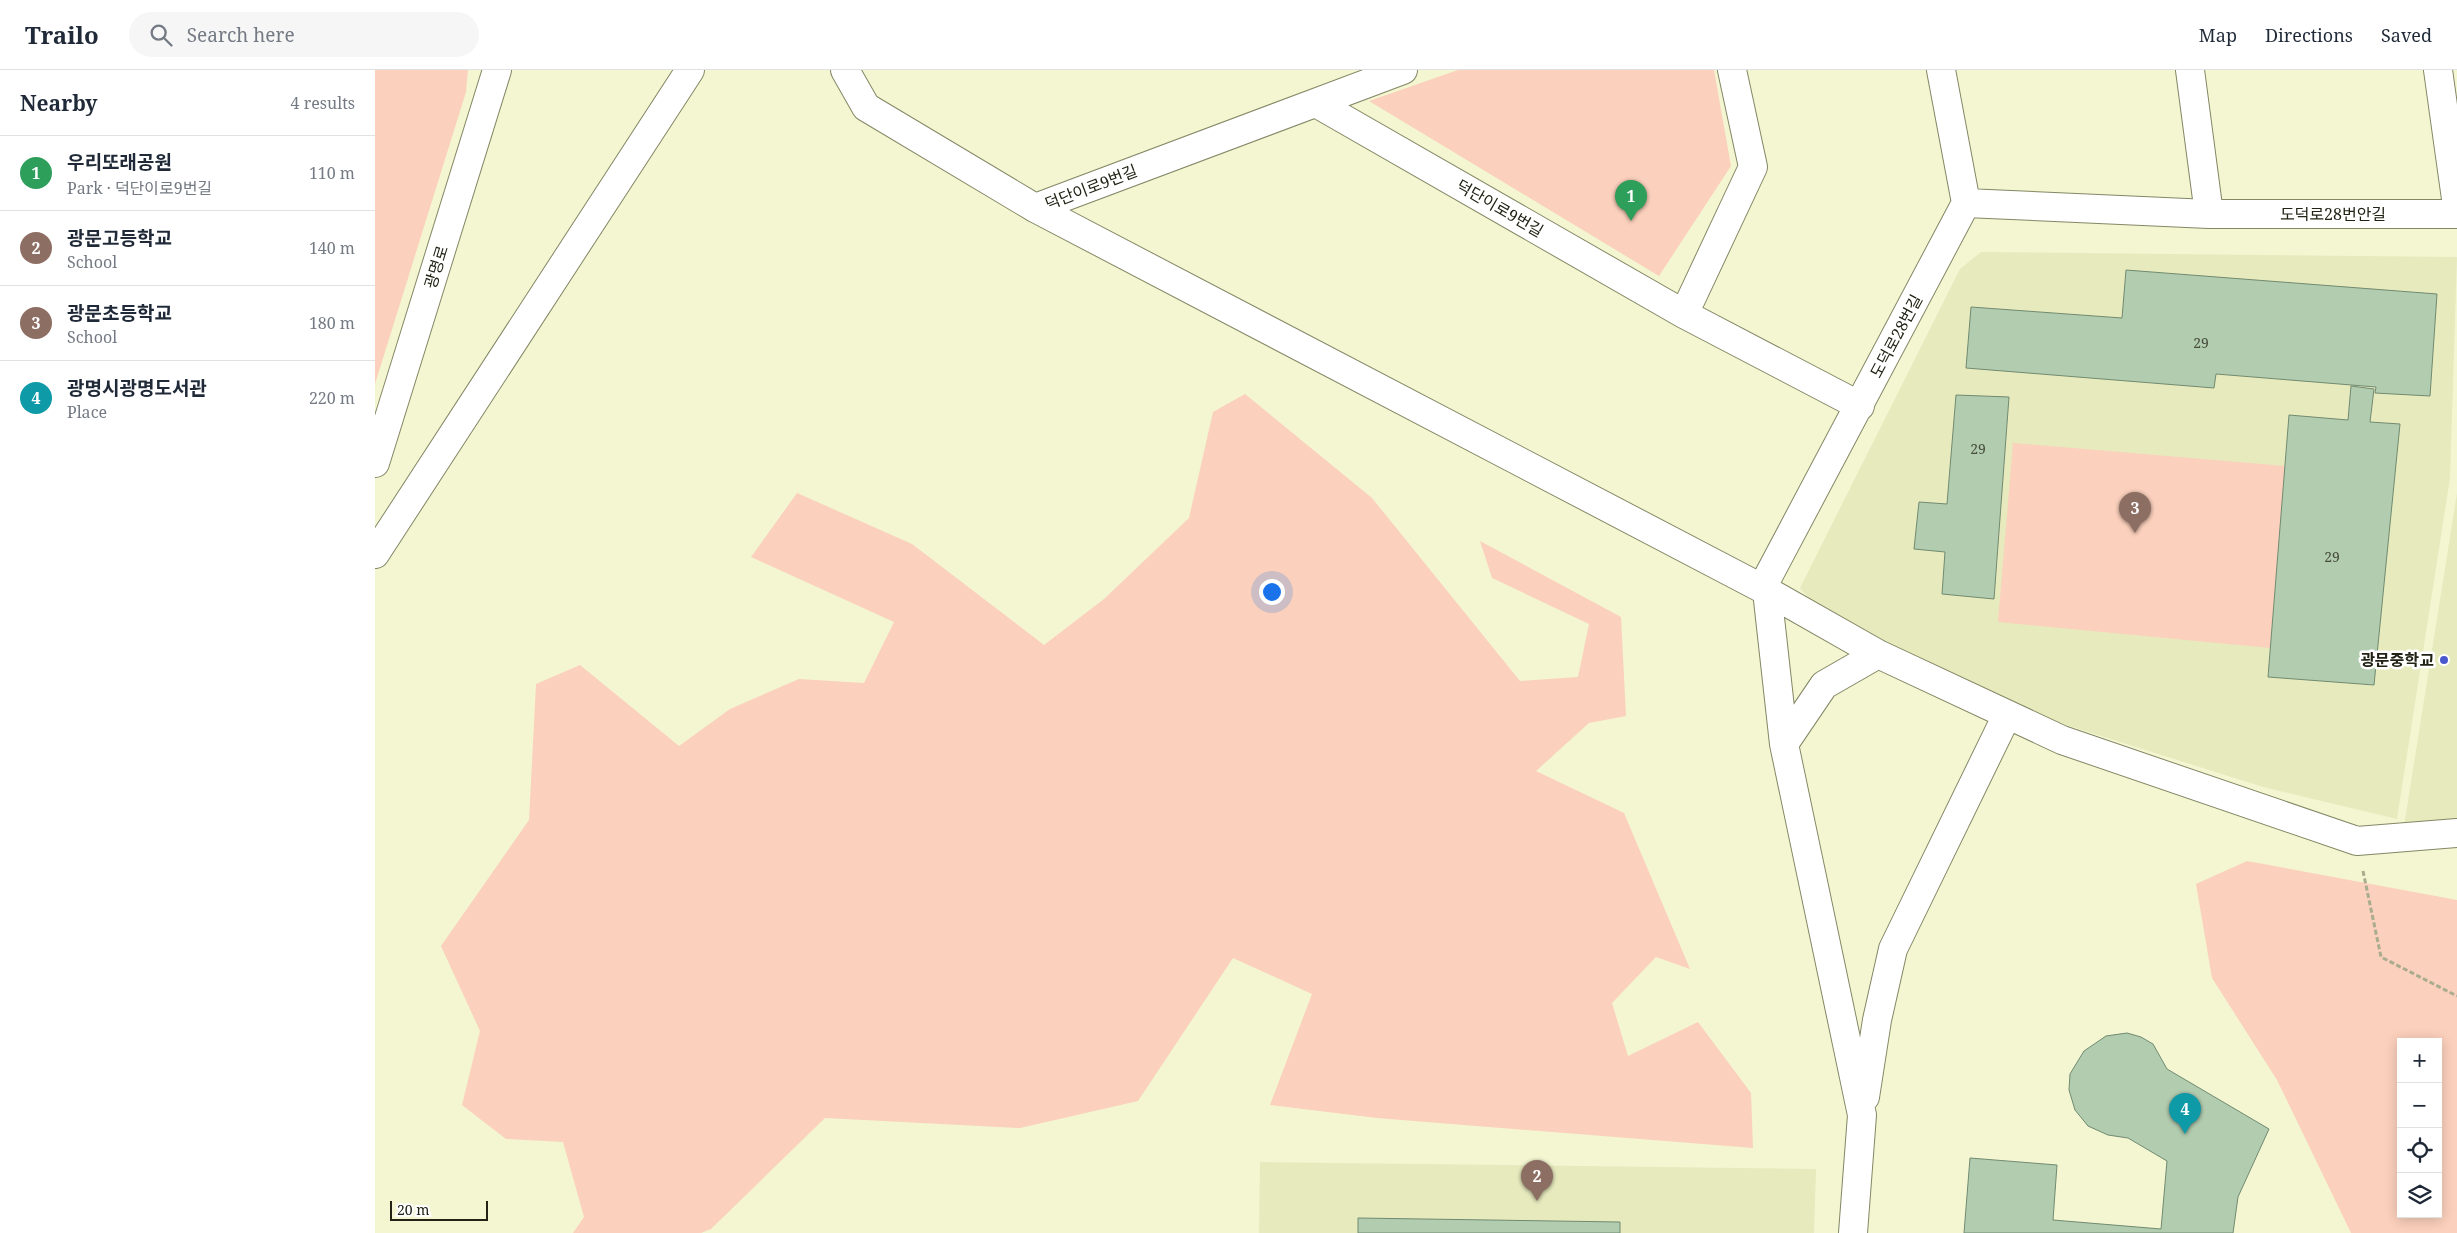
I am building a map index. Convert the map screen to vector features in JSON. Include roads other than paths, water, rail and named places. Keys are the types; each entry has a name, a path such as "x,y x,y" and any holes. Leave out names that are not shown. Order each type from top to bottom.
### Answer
{"street":[{"path":"375,554 690,70"},
{"path":"845,70 865,107 1035,208 1764,590 1878,654 2063,740 2357,841 2457,833"},
{"name":"덕단이로9번길","path":"1035,208 1403,70"},
{"path":"1684,314 1753,167 1732,70"},
{"path":"1941,70 1966,203"},
{"path":"2190,70 2209,214"},
{"path":"2438,70 2457,206"},
{"name":"광명로","path":"375,463 492,76"},
{"name":"덕단이로9번길","path":"1316,103 1684,314 1860,406"},
{"name":"도덕로28번안길","path":"1966,203 2209,214 2457,214"},
{"name":"도덕로28번길","path":"1764,590 1966,203"},
{"path":"1764,590 1784,744 1862,1115"},
{"path":"1784,744 1823,685 1878,654"},
{"path":"1853,1233 1862,1115 1877,1020 1893,949 2007,715"}],"place":[{"name":"우리또래공원","path":"1631,221"},
{"name":"광문초등학교","path":"2135,533"},
{"name":"광문중학교","path":"2444,660"},
{"name":"광명시광명도서관","path":"2185,1134"},
{"name":"광문고등학교","path":"1537,1201"}]}
